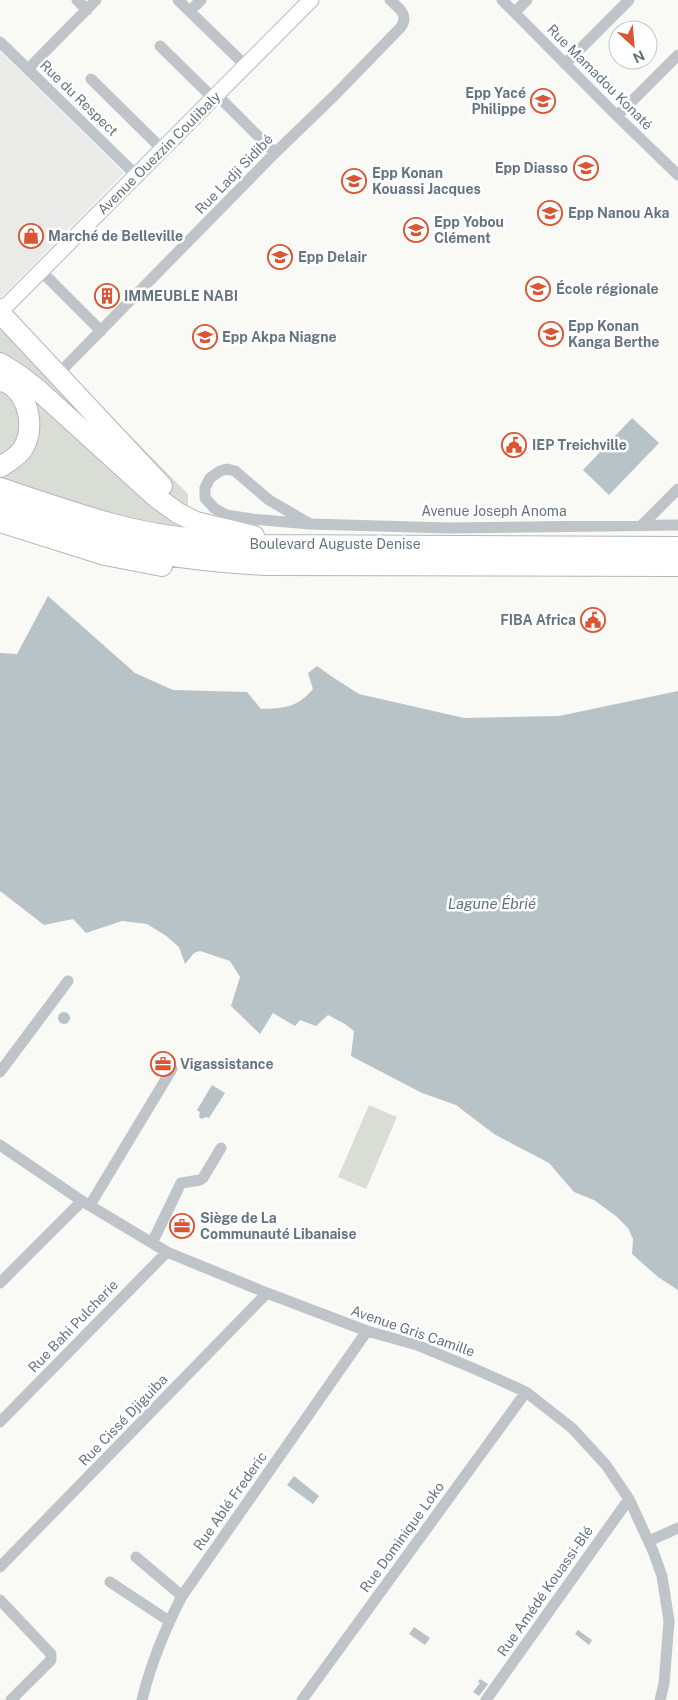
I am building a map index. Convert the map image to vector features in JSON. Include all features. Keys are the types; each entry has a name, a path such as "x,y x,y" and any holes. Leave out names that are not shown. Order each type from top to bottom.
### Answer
{"highway":[{"path":"2,312 155,480 185,507 231,530"},
{"path":"0,369 38,389 157,498 178,513 196,522 289,545"},
{"path":"0,369 21,396 27,408 30,422 28,436 23,449 13,460 0,467"},
{"name":"Boulevard Auguste Denise","path":"0,488 111,524 176,537 252,545 678,547"},
{"name":"Boulevard Auguste Denise","path":"0,507 108,540 172,556 264,565 678,566"},
{"path":"0,522 105,555 170,568 264,565"},
{"path":"624,546 678,539"}],"street":[{"path":"77,0 87,10"},
{"path":"28,69 96,0"},
{"path":"178,0 246,66"},
{"path":"190,12 201,0"},
{"name":"Avenue Ouezzin Coulibaly","path":"2,312 311,0"},
{"name":"Rue Ladji Sidibé","path":"66,366 404,23 402,11 390,0"},
{"name":"Rue Mamadou Konaté","path":"502,0 617,116 676,171"},
{"path":"515,12 527,0"},
{"path":"565,64 629,0"},
{"name":"Rue du Respect","path":"0,42 137,176"},
{"path":"160,46 275,153"},
{"path":"617,116 678,54"},
{"path":"91,79 163,150"},
{"path":"41,271 101,332"},
{"name":"Avenue Joseph Anoma","path":"310,524 269,500 235,471 227,469 220,471 210,478 205,488 206,498 214,508 226,514 252,519 310,524 448,528 678,525"},
{"path":"642,525 678,489"},
{"path":"0,1072 68,981"},
{"path":"0,1282 86,1203 172,1069"},
{"name":"Avenue Gris Camille","path":"0,1145 86,1203 167,1252 367,1331 417,1345 475,1368 526,1392 572,1428 606,1465 628,1499 649,1541 662,1576 669,1621 664,1684 660,1700"},
{"path":"152,1243 181,1183 203,1178 222,1148"},
{"name":"Rue Bahi Pulcherie","path":"0,1422 167,1252"},
{"name":"Rue Cissé Djiguiba","path":"0,1567 267,1293"},
{"name":"Rue Ablé Frederic","path":"142,1700 150,1670 169,1621 182,1596 367,1331"},
{"name":"Rue Dominique Loko","path":"302,1700 526,1392"},
{"name":"Rue Amédé Kouassi-Blé","path":"486,1700 628,1499"},
{"path":"649,1541 678,1528"},
{"path":"136,1557 182,1596"},
{"path":"110,1582 169,1621"},
{"path":"0,1600 52,1657 11,1700"}],"shaded area":[{"name":"Marché de Belleville","path":"0,51 124,173 0,298"},
{"path":"0,304 188,494 188,530 174,529 112,514 0,480"},
{"path":"369,1105 397,1117 366,1189 338,1177"}],"water":[{"path":"632,418 659,443 609,495 583,470"},
{"name":"Lagune Ébrié","path":"48,596 135,673 173,690 247,692 261,709 290,706 301,700 313,689 308,673 317,666 359,694 464,718 559,716 678,691 678,1290 658,1277 632,1254 633,1239 628,1228 616,1216 594,1200 574,1192 549,1163 494,1134 456,1105 422,1093 351,1056 354,1031 345,1024 328,1015 316,1026 300,1020 295,1026 273,1013 260,1034 231,1006 240,977 230,961 200,951 194,953 185,964 179,947 165,935 147,924 122,921 86,933 73,919 44,925 0,891 0,653 17,654"},
{"path":"64,1012 70,1018 64,1024 58,1018"},
{"path":"212,1085 225,1093 209,1118 201,1119 199,1116 200,1112 197,1110"},
{"path":"294,1476 319,1496 313,1504 287,1485"},
{"path":"414,1627 430,1638 425,1645 409,1634"},
{"path":"578,1630 592,1640 589,1645 575,1634"},
{"path":"480,1679 488,1684 479,1696 473,1692 480,1683 478,1682"}],"place":[{"name":"Epp Yacé Philippe","path":"543,101"},
{"name":"Epp Diasso","path":"586,168"},
{"name":"Epp Konan Kouassi Jacques","path":"354,181"},
{"name":"Epp Nanou Aka","path":"550,213"},
{"name":"Epp Yobou Clément","path":"416,230"},
{"name":"Marché de Belleville","path":"31,236"},
{"name":"Epp Delair","path":"280,257"},
{"name":"École régionale","path":"538,289"},
{"name":"IMMEUBLE NABI","path":"107,296"},
{"name":"Epp Konan Kanga Berthe","path":"551,334"},
{"name":"Epp Akpa Niagne","path":"205,337"},
{"name":"IEP Treichville","path":"514,445"},
{"name":"FIBA Africa","path":"593,620"},
{"name":"Vigassistance","path":"163,1064"},
{"name":"Siège de La Communauté Libanaise","path":"182,1226"}]}
